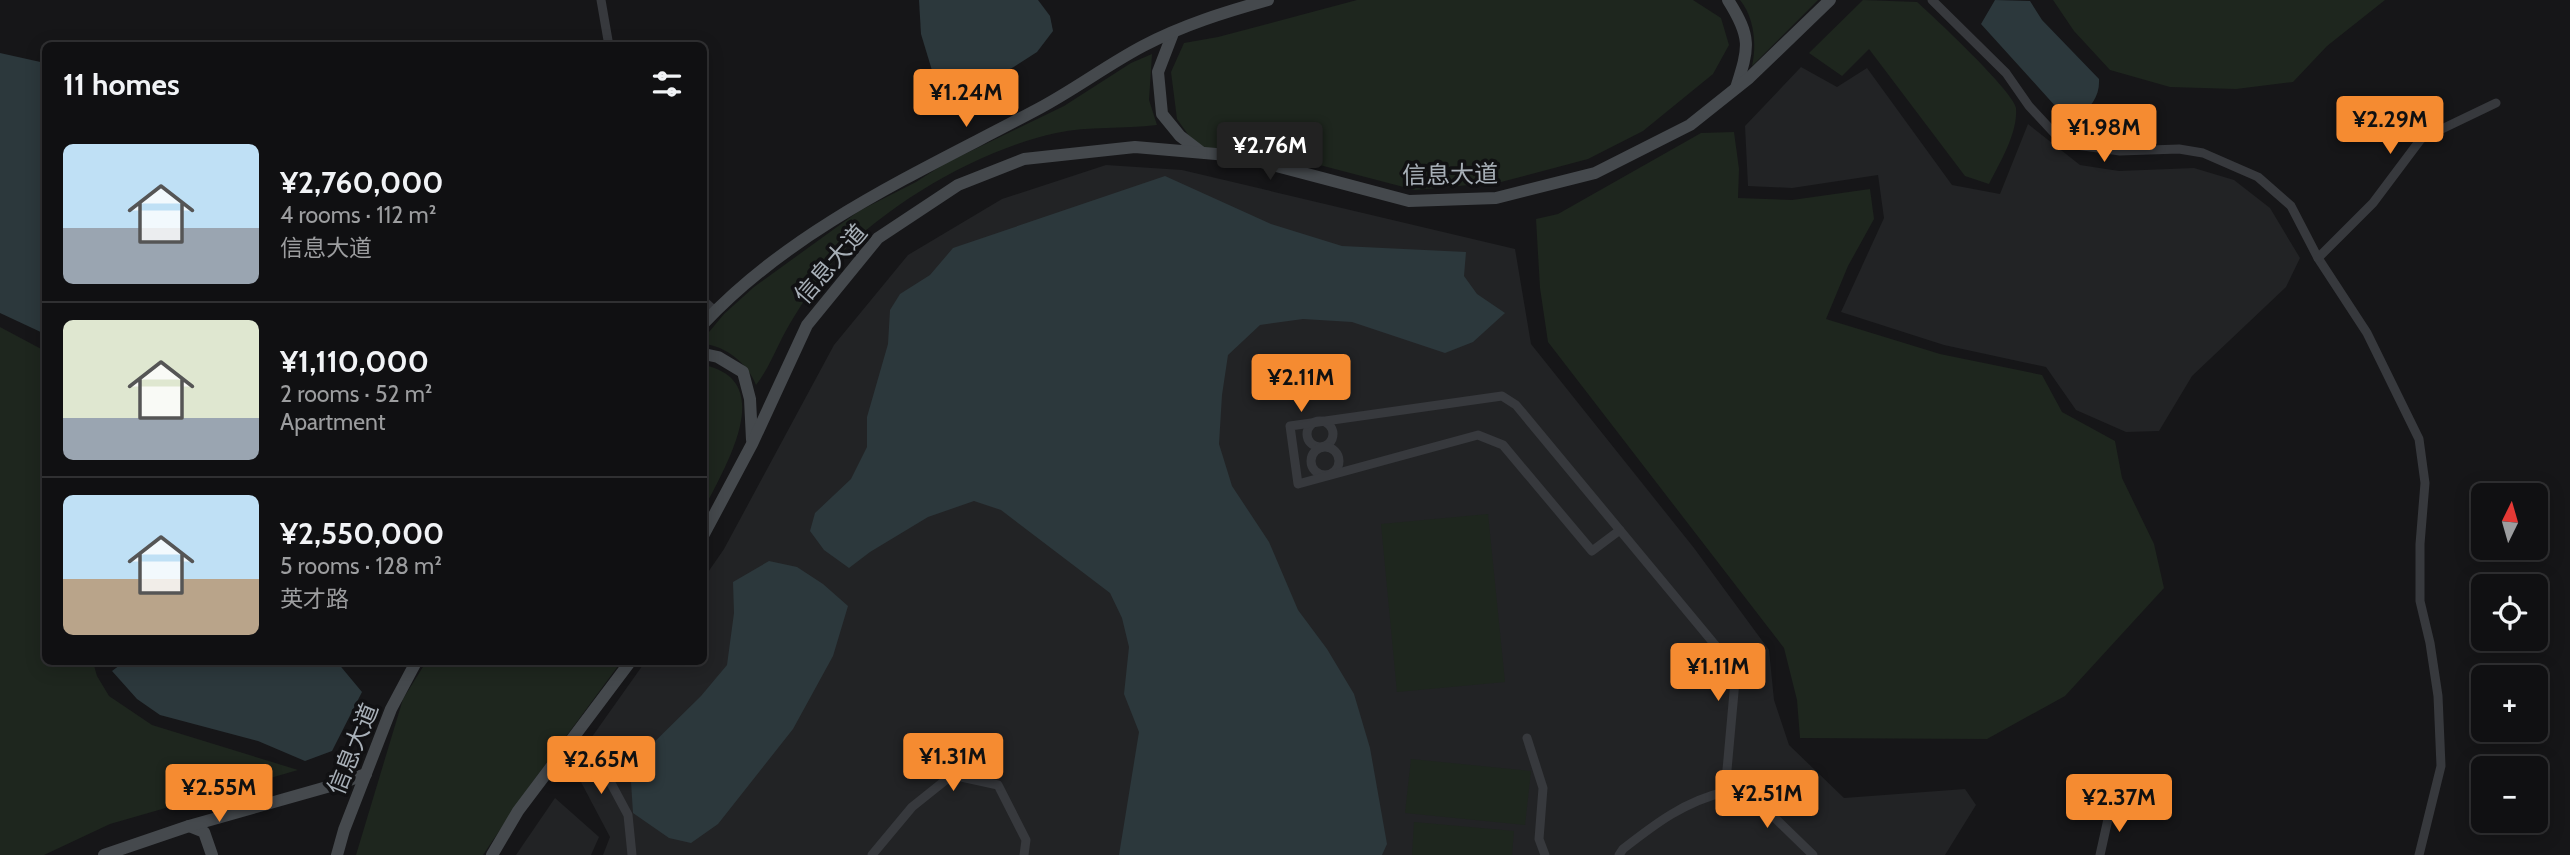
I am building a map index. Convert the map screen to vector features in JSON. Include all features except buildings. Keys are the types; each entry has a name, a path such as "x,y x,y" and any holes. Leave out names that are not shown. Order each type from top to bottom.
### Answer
{"main road":[{"name":"信息大道","path":"707,320 770,263 853,208 1062,97 1143,46 1208,17 1268,0"},
{"path":"1728,0 1744,25 1747,55 1736,89"},
{"name":"信息大道","path":"707,528 752,444 807,325 878,238 958,184 1024,159 1135,147 1239,156 1409,201 1496,198 1594,173 1690,125 1736,89 1830,0"},
{"path":"1173,33 1158,72 1162,114 1180,136 1202,153"},
{"path":"707,355 718,357 743,372 750,399 752,444"},
{"name":"信息大道","path":"337,855 344,830 391,709 414,665"},
{"path":"492,855 518,811 628,665"},
{"path":"104,855 189,826 366,774"},
{"path":"189,826 204,832 212,855"}],"street":[{"path":"601,0 609,42"},
{"path":"1932,0 2006,73 2029,106 2055,134 2076,145 2120,151 2179,149 2203,153 2258,177 2291,206 2318,258 2367,333 2419,439 2426,483 2420,544 2420,601 2438,696 2441,766 2419,855"},
{"path":"2318,258 2374,203 2421,139 2496,103"},
{"path":"707,304 715,312"},
{"path":"1620,530 1592,551 1503,445 1478,435 1298,484 1290,426 1502,396 1516,405 1620,530 1730,664 1735,681 1725,792"},
{"path":"1322,447 1314,452 1310,461 1313,470 1326,475 1335,471 1339,459 1335,451 1322,447 1314,445 1308,438 1311,426 1319,422 1330,425 1333,432 1332,440 1322,447"},
{"path":"1527,738 1543,789 1539,839 1545,855"},
{"path":"572,742 606,774 628,816 632,855"},
{"path":"872,855 912,807 952,775 998,785 1026,840 1024,855"},
{"path":"1619,855 1664,817 1702,797 1746,791 1813,855"},
{"path":"2100,855 2110,810"}],"shaded area":[{"path":"919,0 1038,0 1050,16 1053,31 1037,52 1012,68 972,86 937,87 921,34"},
{"path":"1357,0 1693,0 1721,18 1729,45 1713,74 1643,131 1588,159 1501,182 1415,190 1255,148 1199,150 1177,119 1171,72 1184,43 1218,37"},
{"path":"1740,0 1818,0 1752,66 1753,31"},
{"path":"1863,0 1917,2 1972,55 2012,99 2016,108 2014,127 1989,184 1965,176 1869,49 1842,76 1809,53"},
{"path":"1995,0 2030,1 2042,20 2099,79 2096,96 2090,106 2077,117 2057,108 1981,24"},
{"path":"2053,0 2385,0 2327,46 2293,82 2236,89 2170,87 2110,70 2074,31"},
{"path":"0,53 42,62 42,333 0,313"},
{"path":"1152,54 1149,100 1157,125 1056,133 991,154 926,188 866,231 819,279 790,323 756,385 748,370 735,357 707,344 707,334 724,314 754,287 859,211 916,182 944,164 1064,106 1131,63"},
{"path":"1801,67 1837,87 1867,68 1952,185 2000,194 2028,124 2080,165 2119,171 2194,168 2234,180 2270,208 2300,258 2286,287 2192,376 2159,431 2126,432 2076,410 2046,367 1944,345 1841,312 1884,218 1878,175 1792,188 1748,186 1745,126"},
{"path":"1734,132 1739,169 1738,198 1792,200 1870,189 1874,219 1848,266 1826,319 1940,354 2042,375 2062,412 2115,441 2122,478 2154,544 2164,588 2065,696 1987,739 1800,738 1797,700 1784,648 1548,342 1540,288 1536,219 1558,214 1701,133"},
{"path":"1106,165 1182,170 1515,249 1531,344 1694,548 1769,650 1774,700 1789,745 1844,798 1965,789 1976,805 1945,855 603,855 610,837 572,765 643,665 707,665 707,574 724,549 834,345 908,255 1002,199"},
{"path":"1165,176 1271,224 1342,246 1466,252 1464,276 1477,294 1505,313 1473,342 1445,353 1352,322 1303,319 1260,325 1228,355 1219,444 1232,486 1269,542 1298,610 1327,649 1354,694 1370,748 1387,844 1382,855 1119,855 1139,732 1124,694 1129,647 1122,618 1110,593 1001,510 974,501 928,517 849,568 824,550 810,531 815,513 851,479 867,447 867,417 888,344 890,310 900,294 930,275 953,248"},
{"path":"0,327 42,349 42,665 94,665 109,696 152,725 298,770 110,824 44,855 0,855"},
{"path":"707,366 726,374 738,388 742,407 740,428 707,503"},
{"path":"1488,514 1505,682 1397,692 1381,524"},
{"path":"769,561 797,567 823,584 848,606 833,656 793,729 718,824 691,843 669,838 633,813 630,766 701,696 727,665 734,613 733,582"},
{"path":"120,665 340,665 362,692 332,751 305,761 258,741 160,715 137,699 112,671"},
{"path":"424,665 619,665 531,784 483,855 356,855 403,699"},
{"path":"1411,759 1531,771 1525,825 1405,813"},
{"path":"555,798 599,837 591,855 516,855"},
{"path":"1414,822 1514,831 1512,855 1412,855"}]}
